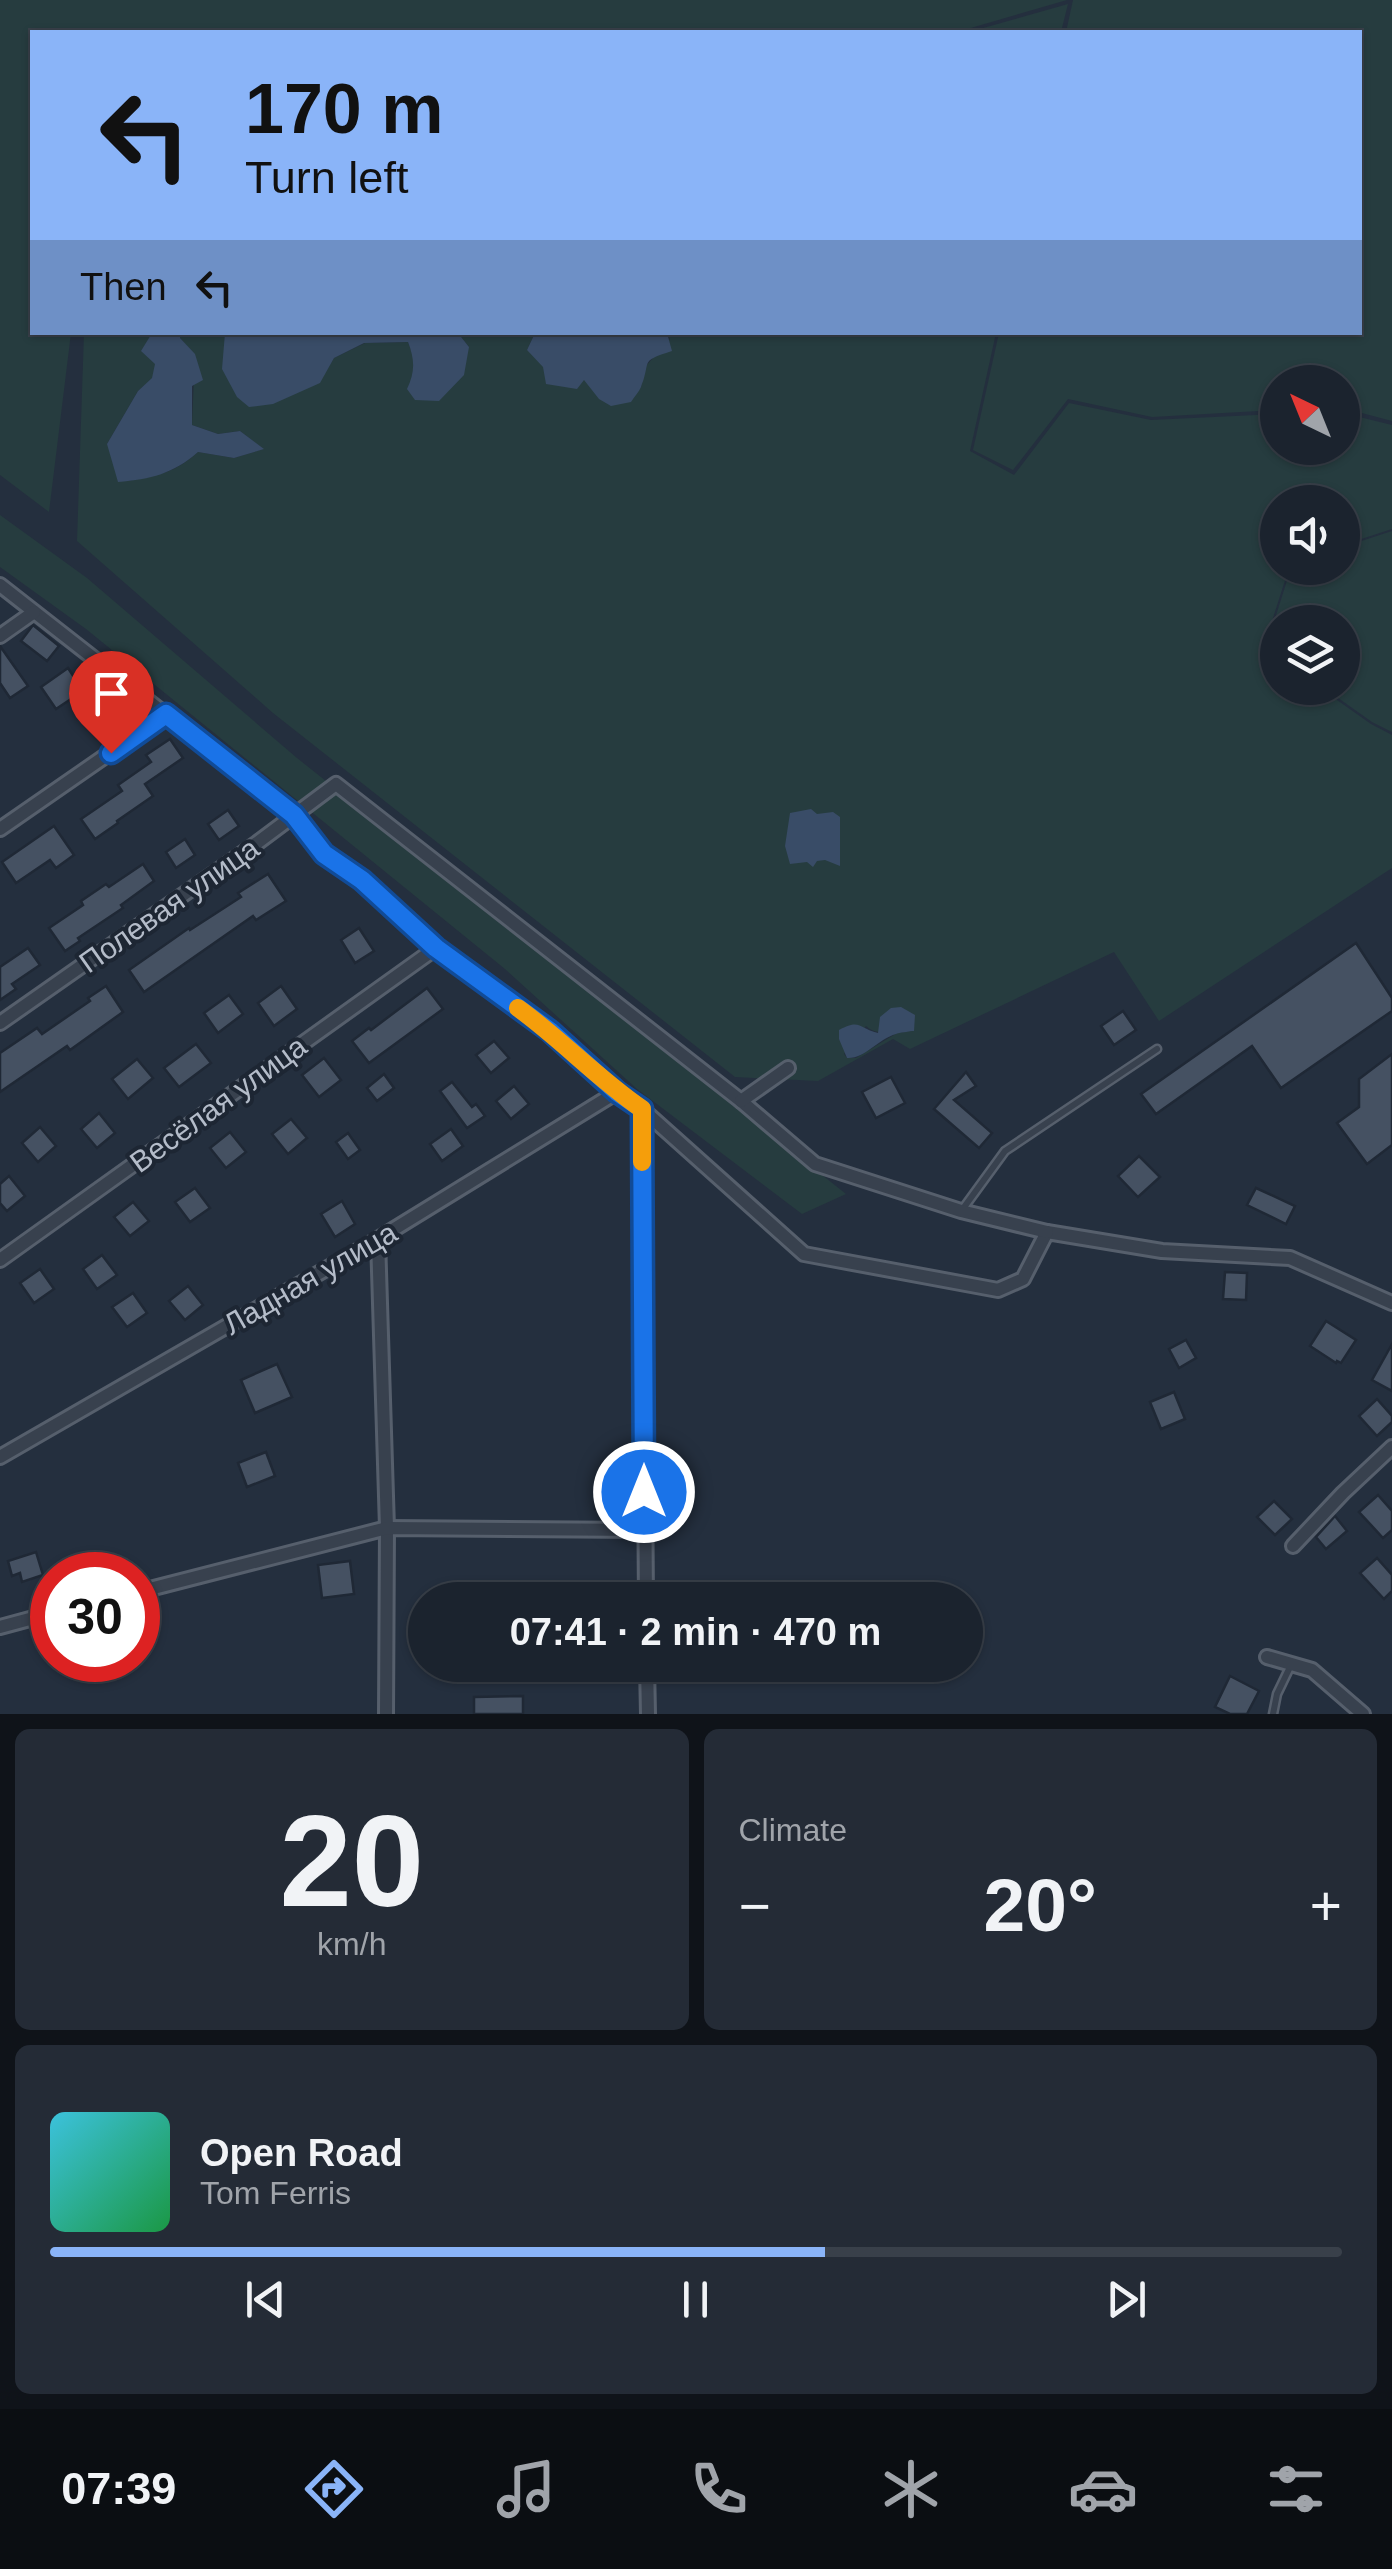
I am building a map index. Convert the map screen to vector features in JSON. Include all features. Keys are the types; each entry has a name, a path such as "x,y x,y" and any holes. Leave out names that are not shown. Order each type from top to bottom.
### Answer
{"street":[{"path":"0,585 294,815 324,854 362,880 436,948 550,1031 804,1254 998,1290 1024,1279 1047,1232"},
{"path":"0,636 34,612"},
{"path":"0,830 166,714"},
{"name":"Полевая улица","path":"0,1024 336,784 741,1101"},
{"name":"Весёлая улица","path":"0,1260 436,948"},
{"path":"788,1068 741,1101 815,1164 961,1211 1047,1232 1162,1251 1290,1258 1392,1302"},
{"name":"Ладная улица","path":"0,1458 378,1239 617,1092"},
{"path":"642,1109 645,1582"},
{"path":"378,1239 388,1528 386,1714"},
{"path":"1293,1546 1392,1447"},
{"path":"160,1586 388,1528 644,1530"},
{"path":"0,1627 30,1619"},
{"path":"1267,1658 1312,1670 1362,1714"},
{"path":"647,1682 648,1714"}],"lane":[{"path":"961,1211 1005,1151 1156,1048"},
{"path":"1272,1714 1292,1664"}],"green space":[{"path":"0,0 1067,0 964,30 30,30 30,335 71,335 49,512 0,475"},
{"path":"1073,0 1392,0 1392,421 1360,413 1360,365 1260,365 1260,411 1152,417 1068,399 1013,470 973,450 999,335 1362,335 1362,30 1066,30"},
{"path":"1068,4 1062,30 976,30"},
{"path":"84,335 151,335 142,351 156,364 153,378 138,391 107,444 129,481 173,469 198,452 234,458 263,449 240,431 218,434 192,425 195,355 180,335 226,335 319,383 334,358 365,343 408,342 414,358 413,376 469,347 460,335 534,335 527,350 584,379 599,398 641,387 645,367 670,339 668,335 996,335 970,451 1014,475 1069,403 1151,420 1260,415 1260,465 1360,465 1360,417 1392,425 1392,529 1360,539 1360,485 1260,485 1260,585 1284,585 1277,605 1260,605 1260,705 1344,705 1392,735 1392,868 1159,1021 1114,952 910,1049 893,1039 818,1081 735,1077 273,713 77,541","holes":["866,1026 888,1033 914,1031 897,1033 856,1058 844,1054"]},
{"path":"0,515 87,578 297,758 846,1194 802,1214 637,1089 505,969 86,629 0,567"},
{"path":"1392,531 1392,732 1348,705 1360,705 1360,605 1279,605 1286,585 1360,585 1360,541"}],"water":[{"path":"151,335 180,335 195,354 203,380 192,386 192,425 218,434 240,431 264,449 234,458 198,452 161,474 118,482 107,444 138,391 152,378 155,364 141,351"},
{"path":"225,335 460,335 469,347 464,375 439,401 415,400 407,389 413,366 408,342 364,343 334,358 320,383 273,404 249,407 237,397 222,369"},
{"path":"534,335 668,335 672,351 650,360 631,402 611,406 599,399 584,380 577,389 546,384 543,367 527,350"},
{"path":"811,809 817,814 833,812 840,817 840,866 825,860 817,861 813,867 807,862 790,864 785,846 790,813"},
{"path":"901,1007 915,1015 914,1031 889,1037 860,1055 847,1058 839,1030 856,1025 878,1033 880,1017 891,1008"}],"building":[{"path":"33,625 59,646 47,661 21,641"},
{"path":"0,646 28,686 10,698 0,683"},
{"path":"68,668 83,691 56,709 41,687"},
{"path":"113,701 129,717 110,737 94,722"},
{"path":"170,739 183,758 145,784 153,796 95,839 81,819 122,791 118,785 151,762 146,755"},
{"path":"228,810 239,826 219,840 208,824"},
{"path":"54,826 74,855 56,868 50,860 16,883 2,862"},
{"path":"185,839 195,855 176,868 166,852"},
{"path":"143,864 154,881 65,951 49,928 83,905 81,901"},
{"path":"268,874 286,901 256,920 253,916 144,992 129,970 241,897 238,893"},
{"path":"359,928 374,951 355,963 341,940"},
{"path":"1356,943 1392,998 1392,1011 1281,1088 1252,1046 1156,1114 1141,1094"},
{"path":"28,948 40,965 12,984 16,989 0,1000 0,967"},
{"path":"106,986 123,1012 0,1092 0,1053 37,1028 42,1034"},
{"path":"281,986 297,1009 274,1026 258,1003"},
{"path":"427,988 443,1009 369,1063 352,1041"},
{"path":"229,995 243,1014 218,1033 204,1013"},
{"path":"1123,1011 1136,1030 1114,1045 1101,1026"},
{"path":"494,1041 509,1058 491,1073 476,1055"},
{"path":"196,1044 211,1063 179,1087 164,1068"},
{"path":"1392,1054 1392,1145 1367,1164 1337,1123 1359,1107 1359,1079"},
{"path":"324,1058 341,1080 319,1097 302,1075"},
{"path":"137,1059 153,1078 128,1099 112,1079"},
{"path":"966,1072 976,1086 954,1100 992,1133 979,1148 934,1109"},
{"path":"384,1074 394,1088 377,1101 367,1088"},
{"path":"891,1077 905,1103 876,1118 862,1092"},
{"path":"452,1082 472,1107 476,1104 485,1116 467,1128 440,1091"},
{"path":"514,1086 529,1104 511,1119 496,1101"},
{"path":"99,1113 115,1133 97,1148 81,1129"},
{"path":"291,1119 307,1138 288,1154 272,1134"},
{"path":"40,1127 56,1146 38,1162 22,1143"},
{"path":"451,1129 463,1146 442,1161 430,1144"},
{"path":"230,1132 246,1152 226,1168 210,1148"},
{"path":"348,1133 360,1150 348,1159 336,1142"},
{"path":"1139,1156 1160,1177 1138,1197 1118,1176"},
{"path":"9,1176 25,1196 7,1211 0,1203 0,1184"},
{"path":"195,1188 210,1208 190,1222 175,1202"},
{"path":"1256,1188 1295,1206 1286,1224 1247,1205"},
{"path":"342,1201 355,1224 335,1237 321,1214"},
{"path":"133,1202 149,1221 130,1236 114,1217"},
{"path":"102,1255 117,1275 97,1289 83,1269"},
{"path":"40,1269 54,1289 34,1303 20,1283"},
{"path":"1225,1272 1247,1273 1246,1300 1223,1299"},
{"path":"188,1286 203,1305 185,1320 169,1301"},
{"path":"133,1293 147,1313 127,1327 112,1307"},
{"path":"1326,1321 1356,1340 1341,1363 1310,1346"},
{"path":"1186,1340 1196,1358 1179,1368 1169,1349"},
{"path":"1392,1344 1392,1391 1372,1380"},
{"path":"277,1364 292,1397 255,1413 241,1380"},
{"path":"1174,1392 1185,1419 1161,1429 1150,1402"},
{"path":"1377,1399 1392,1416 1392,1422 1377,1436 1359,1416"},
{"path":"266,1452 275,1476 247,1487 238,1463"},
{"path":"596,1485 616,1486 615,1509 595,1509"},
{"path":"1378,1495 1392,1511 1392,1530 1383,1538 1359,1512"},
{"path":"1274,1501 1292,1519 1275,1535 1257,1517"},
{"path":"1335,1516 1347,1531 1326,1549 1316,1537"},
{"path":"30,1554 30,1579 22,1582 20,1573 12,1576 8,1561"},
{"path":"1377,1558 1392,1575 1392,1591 1384,1599 1360,1573"},
{"path":"350,1561 354,1594 322,1598 318,1565"},
{"path":"1230,1676 1259,1691 1247,1714 1230,1714 1215,1707"},
{"path":"523,1696 523,1714 474,1714 474,1697"}],"slow traffic":[{"path":"518,1008 642,1109 642,1162"}],"route":[{"path":"111,753 166,714 294,815 324,854 362,880 436,948 550,1031 617,1092 642,1109 644,1492"}]}
